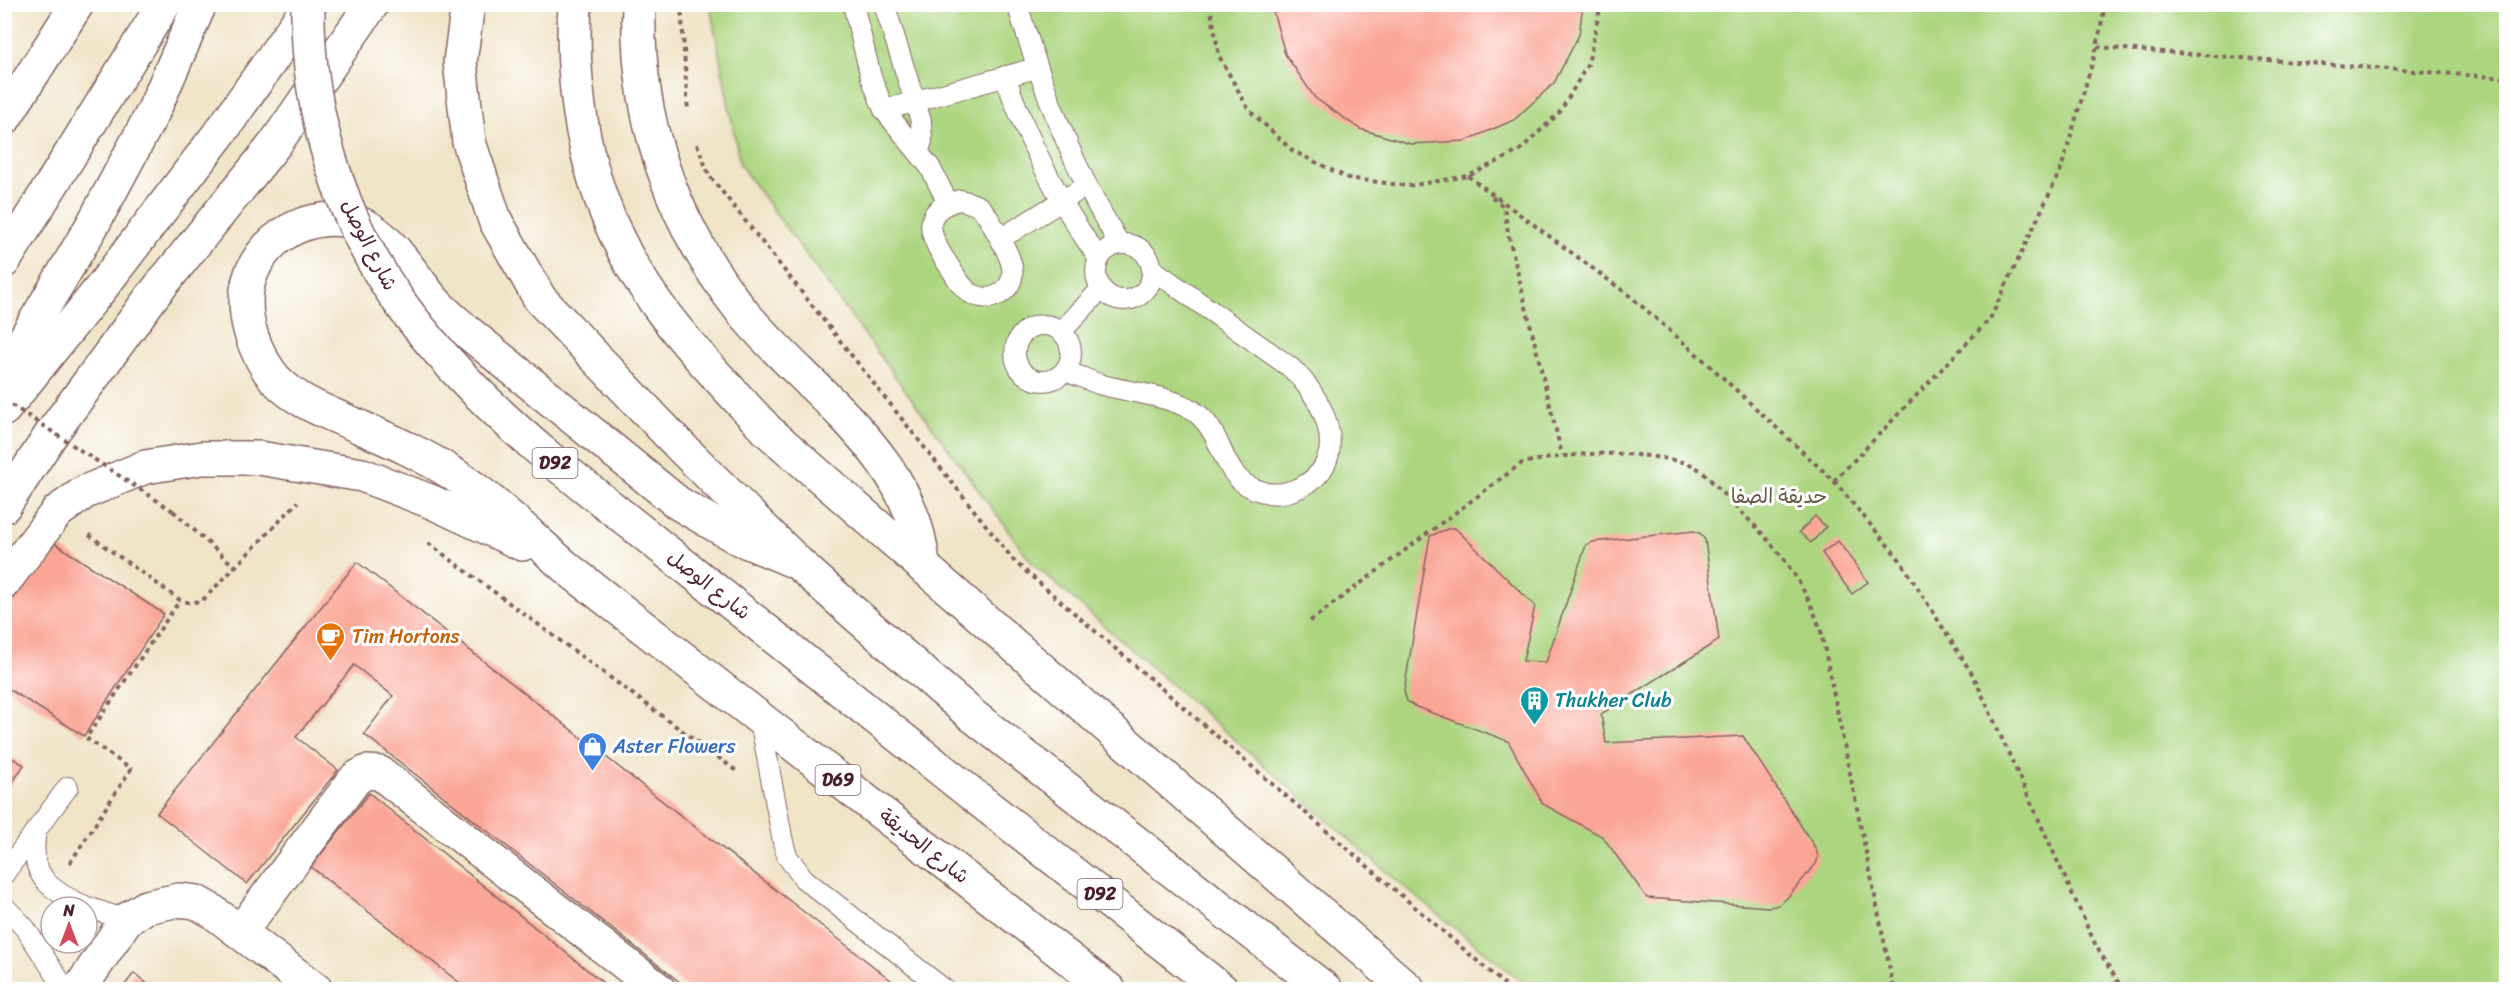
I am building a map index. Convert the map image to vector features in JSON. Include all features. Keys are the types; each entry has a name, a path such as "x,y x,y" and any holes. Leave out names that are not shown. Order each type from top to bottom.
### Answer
{"main road":[{"path":"4,119 77,4"},
{"path":"4,261 164,4"},
{"path":"4,374 93,224 142,132 200,4"},
{"name":"شارع الوصل","path":"4,409 101,288 225,126 309,4"},
{"name":"شارع الوصل","path":"309,4 307,30 316,101 334,171 361,237 376,264 398,299 442,356 502,418 549,458 1222,990"},
{"path":"4,506 52,433 142,309 275,144 372,4"},
{"path":"468,4 460,62 469,142 495,220 540,299 674,440 798,563 973,716 1326,990"},
{"path":"575,4 573,43 578,97 586,149 601,198 625,254 663,312 717,376 768,431 1409,990"},
{"path":"639,4 638,43 645,101 652,135 670,190 690,233 714,273 741,310 833,403 870,446 910,509 917,528 923,567"},
{"path":"568,569 490,501 454,474 410,450 295,396 271,373 254,347 248,320 247,289 258,260 279,237 306,222 337,218 363,225 389,244 437,304 465,330 678,503 736,537 798,563"},
{"path":"4,582 57,512 85,492 145,467 202,458 259,458 362,475 432,502 568,569"},
{"name":"شارع الحديقة","path":"568,569 1109,990"},
{"path":"241,931 356,778 367,772 380,773 659,990"},
{"path":"79,990 126,920 146,907 179,900 196,902 241,931 316,990"}],"lane":[{"path":"1017,4 1036,68 1063,140 1119,243"},
{"path":"919,150 923,131 885,10 855,13 872,77 884,110 900,132 919,150 940,184 948,203"},
{"path":"884,110 1036,68"},
{"path":"1005,76 1036,154 1060,201 1099,259"},
{"path":"1000,239 1086,186"},
{"path":"960,200 972,202 982,210 1000,239 1010,258 1013,269 1012,280 1005,290 996,296 984,298 973,295 964,288 934,245 930,233 932,221 938,211 948,203 960,200"},
{"path":"1119,243 1138,247 1145,252 1152,269 1151,279 1146,288 1139,296 1129,299 1109,296 1101,289 1095,269 1103,252 1119,243"},
{"path":"1065,371 1099,384 1186,407 1206,423 1229,469 1239,481 1251,488 1265,493 1280,494 1308,483 1318,473 1330,446 1330,432 1321,406 1305,380 1152,269"},
{"path":"1062,331 1101,289"},
{"path":"1041,325 1052,326 1062,331 1069,340 1072,351 1065,371 1056,378 1046,381 1035,380 1024,375 1014,355 1016,344 1022,334 1030,327 1041,325"},
{"path":"760,720 787,856 804,879 945,990"},
{"path":"4,873 68,787"},
{"path":"36,831 34,850 38,870 44,881 64,895"},
{"path":"4,906 25,928 66,990"},
{"path":"99,911 126,920"}],"path":[{"path":"681,4 689,123"},
{"path":"1210,4 1219,56 1249,110 1293,151 1348,178 1408,186 1468,177 1519,151 1560,112 1588,64 1601,4"},
{"path":"1834,481 1990,320 2061,169 2097,47 2105,4"},
{"path":"2097,47 2506,78"},
{"path":"693,133 709,175 1014,561 1511,990"},
{"path":"1468,177 1504,207 1508,233 1562,455"},
{"path":"1468,177 1630,296 1707,363 1834,481 1900,560 1974,677 2096,946 2123,990"},
{"path":"4,400 172,511 235,567"},
{"path":"1310,621 1522,463 1562,455 1613,453 1648,455 1693,466 1754,524 1796,574 1811,602 1821,631 1894,990"},
{"path":"57,512 180,600 188,603 206,598 286,512 302,500"},
{"path":"426,542 775,800"},
{"path":"53,889 131,769 86,738 180,600"}],"green space":[{"name":"حديقة الصفا","path":"710,5 2506,5 2506,989 1531,989 1398,882 1032,563 740,165"}],"building":[{"path":"1271,4 1583,4 1579,35 1554,83 1514,120 1465,141 1411,144 1360,129 1315,98 1285,54"},
{"path":"1815,516 1826,527 1811,543 1799,532"},
{"name":"Thukher Club","path":"1455,528 1535,606 1523,661 1546,662 1586,545 1592,542 1694,531 1701,534 1705,540 1719,640 1601,714 1606,743 1743,736 1816,849 1818,857 1816,864 1787,898 1779,905 1769,907 1647,898 1603,837 1543,804 1508,741 1414,706 1407,701 1404,691 1430,536"},
{"path":"51,541 164,614 84,736 4,686 4,612"},
{"path":"1838,541 1868,582 1852,594 1822,553"},
{"path":"357,562 901,988 690,990 364,734 393,696 354,665 296,737 338,770 247,884 157,813"},
{"path":"4,753 24,765 4,795"},
{"path":"369,793 612,990 469,990 311,867"},
{"path":"134,973 155,990 121,990"}],"place":[{"name":"Tim Hortons","path":"331,662"},
{"name":"Thukher Club","path":"1534,726"},
{"name":"Aster Flowers","path":"592,772"}]}
